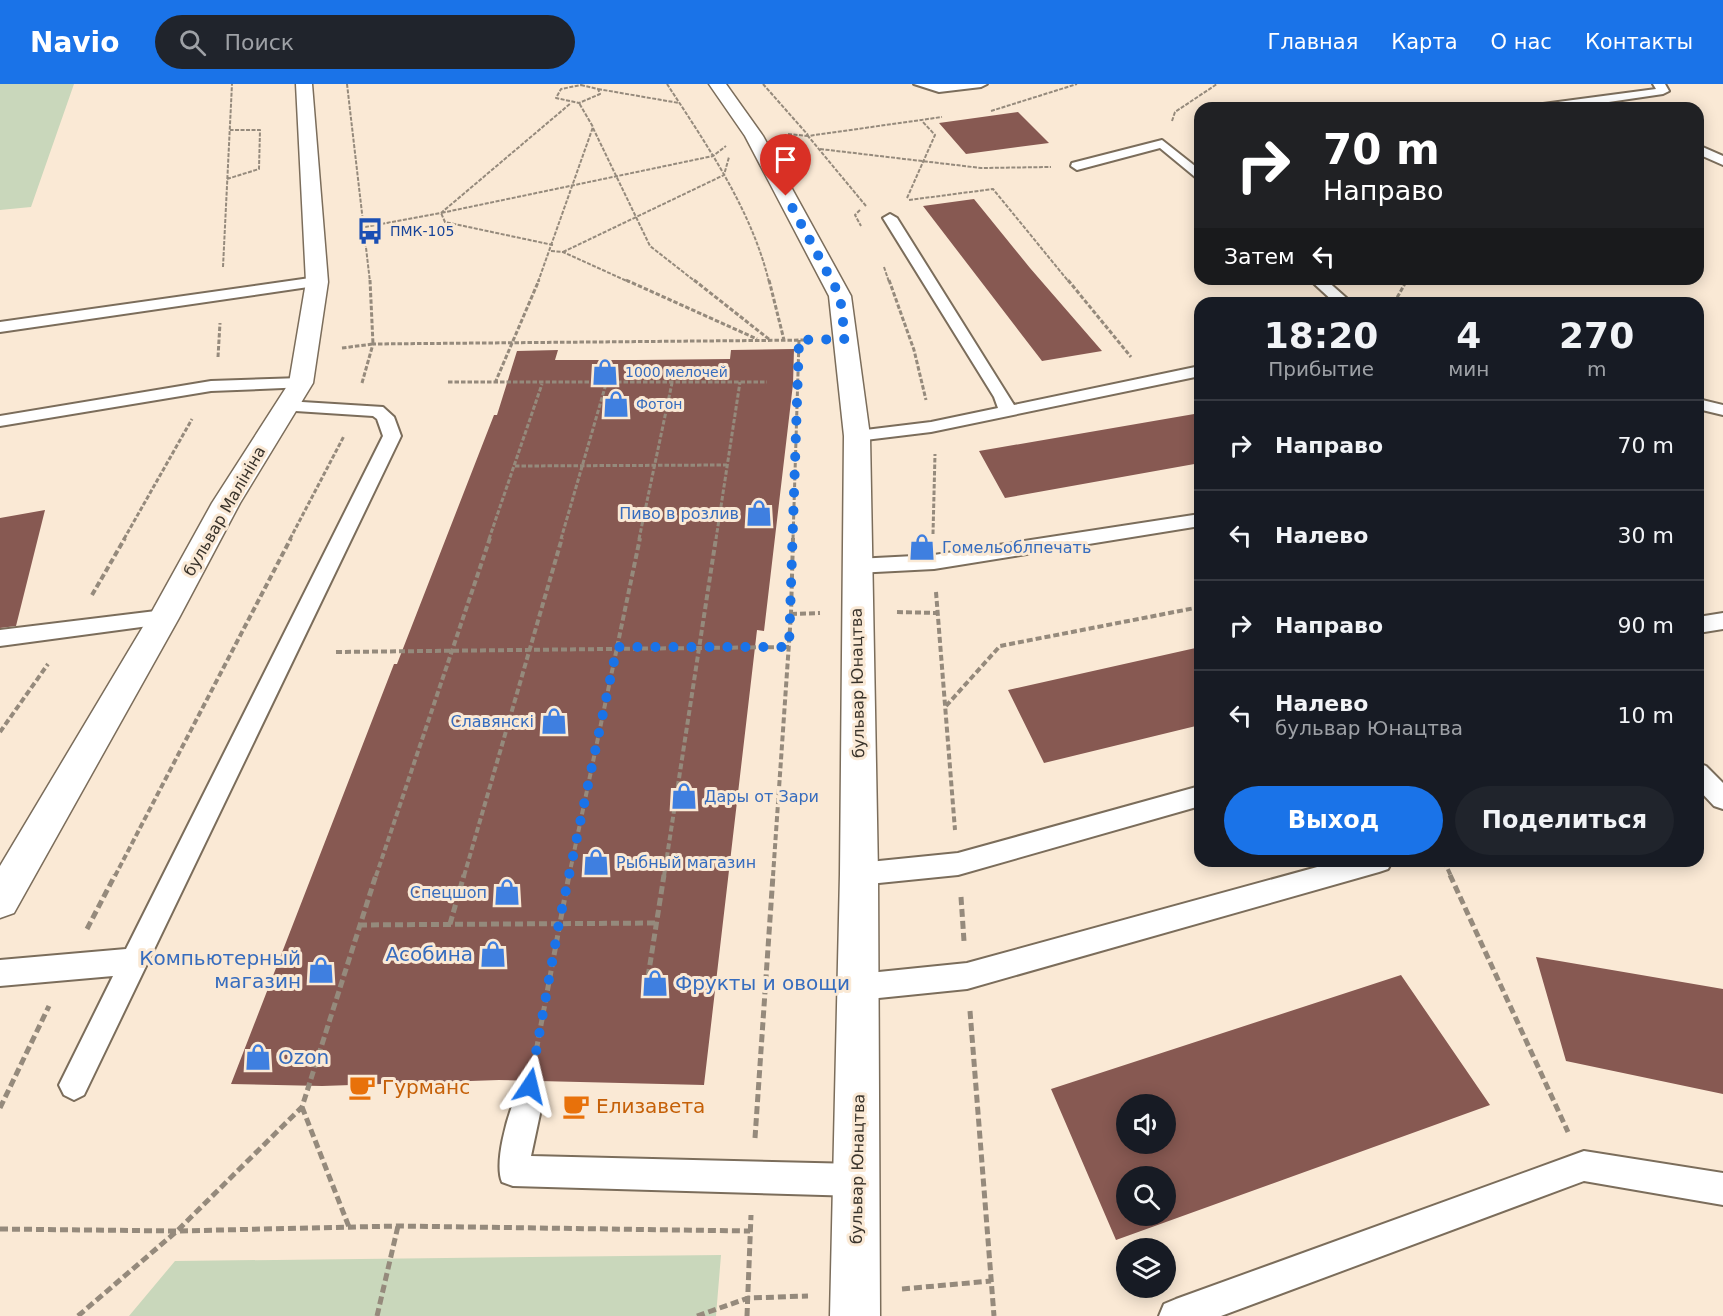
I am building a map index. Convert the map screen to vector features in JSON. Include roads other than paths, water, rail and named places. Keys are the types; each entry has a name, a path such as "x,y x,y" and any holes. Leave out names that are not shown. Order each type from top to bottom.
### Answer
{"street":[{"name":"бульвар Малініна","path":"0,901 164,618 226,503 294,395 317,282 304,84"},
{"name":"бульвар Юнацтва","path":"717,84 754,136 840,296 857,436 859,987 855,1316"}],"lane":[{"path":"920,84 939,89 981,84"},
{"path":"1585,102 1663,91"},
{"path":"1077,166 1162,144 1194,172"},
{"path":"1704,152 1723,161"},
{"path":"890,218 1003,397 1008,412"},
{"path":"0,327 317,282"},
{"path":"1323,285 1337,297"},
{"path":"857,436 931,427 1194,372"},
{"path":"0,421 211,386 294,395 377,411 385,417 393,436 74,1085"},
{"path":"1704,405 1723,410"},
{"path":"856,566 933,562 1194,521"},
{"path":"0,638 164,618"},
{"path":"1704,624 1723,621"},
{"path":"1704,779 1723,799"},
{"path":"859,874 958,864 1194,798"},
{"path":"859,987 967,976 1358,867"},
{"path":"0,973 135,961"},
{"path":"525,1109 513,1171 753,1175 856,1180"},
{"path":"1176,1316 1584,1166 1723,1189"}],"place":[{"name":"ПМК-105","path":"370,231"},
{"name":"1000 мелочей","path":"605,372"},
{"name":"Фотон","path":"616,404"},
{"name":"Пиво в розлив","path":"759,513"},
{"name":"Гомельоблпечать","path":"922,547"},
{"name":"Славянскі","path":"554,721"},
{"name":"Дары от Зари","path":"684,796"},
{"name":"Рыбный магазин","path":"596,862"},
{"name":"Спецшоп","path":"507,892"},
{"name":"Асобина","path":"493,954"},
{"name":"Компьютерный магазин","path":"321,970"},
{"name":"Фрукты и овощи","path":"655,983"},
{"name":"Ozon","path":"258,1057"},
{"name":"Гурманс","path":"362,1087"},
{"name":"Елизавета","path":"576,1106"}]}
